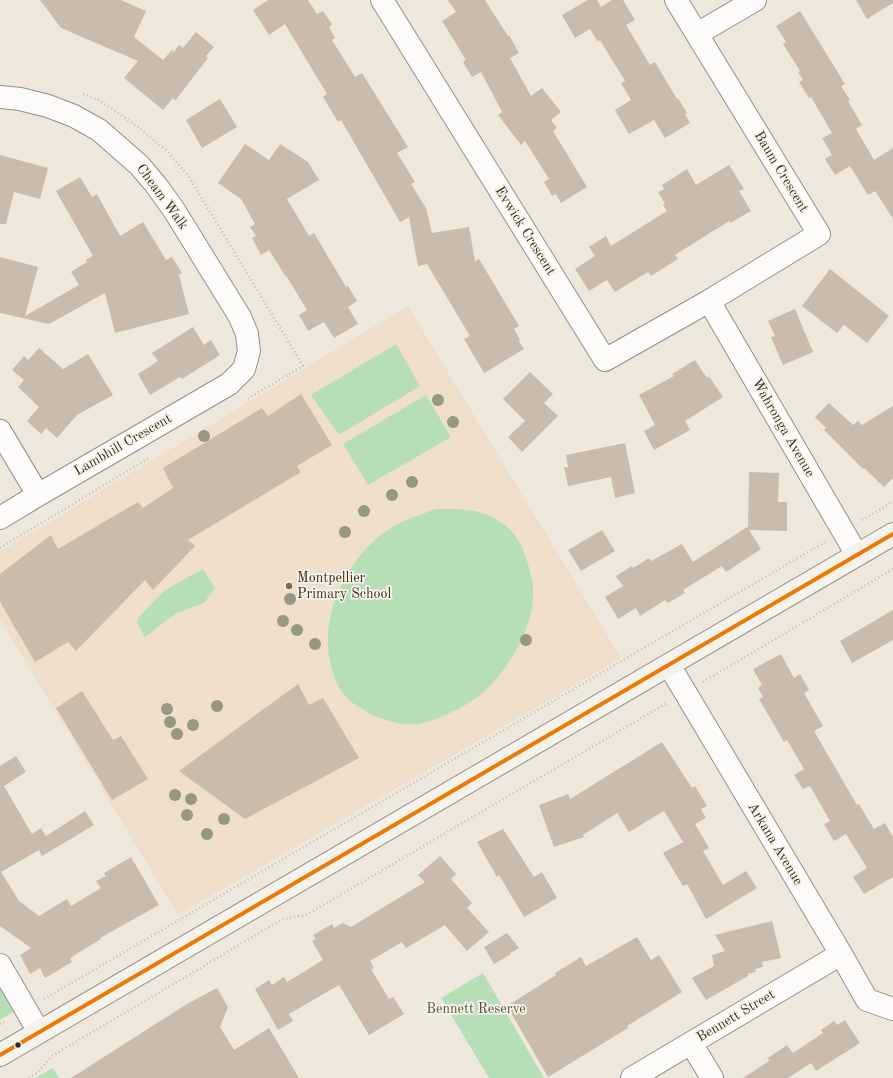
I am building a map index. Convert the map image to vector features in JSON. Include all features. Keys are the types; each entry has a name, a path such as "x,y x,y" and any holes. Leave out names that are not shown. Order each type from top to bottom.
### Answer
{"street":[{"name":"Evwick Crescent","path":"382,0 605,360 709,301"},
{"name":"Baum Crescent","path":"676,0 819,234 709,301"},
{"path":"697,34 756,0"},
{"name":"Cheam Walk","path":"0,97 20,99 48,106 74,116 99,130 140,165 174,210 240,317 247,334 249,351 244,369"},
{"name":"Wahronga Avenue","path":"709,301 857,555"},
{"name":"Lambhill Crescent","path":"0,518 229,384 244,369"},
{"path":"0,431 38,495"},
{"path":"0,1055 893,534"},
{"name":"Arkana Avenue","path":"668,665 867,1000 893,1009"},
{"name":"Bennett Street","path":"632,1078 841,954"},
{"path":"0,965 39,1032"},
{"path":"691,1043 712,1078"}],"path":[{"path":"80,93 99,100 138,127 166,150 189,176 303,366 242,402"},
{"path":"0,548 155,455"},
{"path":"0,1024 893,502"},
{"path":"29,1078 37,1074 52,1056 283,919 306,915 893,569"}],"shaded area":[{"name":"Montpellier Primary School","path":"408,306 621,658 178,915 0,619 0,552"}],"green space":[{"path":"396,344 420,386 339,435 311,395"},
{"path":"426,395 451,437 368,485 343,444"},
{"path":"436,509 462,509 476,511 488,515 508,528 518,539 524,553 533,585 533,600 531,613 522,639 507,665 489,687 474,700 444,716 423,723 403,724 388,721 375,716 358,707 343,693 332,669 328,648 329,629 332,611 338,593 346,576 368,546 382,534 395,526"},
{"path":"203,569 215,588 204,603 175,614 145,637 137,623 138,618 165,590"},
{"name":"Bennett Reserve","path":"483,973 544,1078 489,1078 441,998"},
{"path":"0,981 16,1010 0,1020"},
{"path":"53,1068 59,1078 35,1078"}],"building":[{"path":"40,0 121,0 146,11 134,37 163,60 172,50 174,52 179,45 183,48 196,32 214,47 206,56 208,58 175,101 173,98 163,110 124,78 138,61 61,28"},
{"path":"268,0 308,0 317,14 323,11 332,24 329,27 335,38 332,40 355,77 362,73 408,147 397,153 415,182 411,184 426,208 432,233 469,227 475,261 479,259 519,326 514,329 524,349 484,373 464,339 470,336 427,264 418,266 409,217 400,222 341,120 338,122 323,97 327,94 285,24 269,35 253,10"},
{"path":"448,0 485,0 508,36 509,35 519,53 510,58 531,96 542,88 561,112 551,120 557,128 553,131 587,187 561,203 556,194 552,196 544,182 549,179 525,141 521,145 498,115 502,112 481,72 472,77 463,62 466,60 442,21 456,12"},
{"path":"588,0 597,0 601,7 612,0 623,0 635,20 626,25 650,65 655,62 687,113 685,114 690,123 665,138 654,120 629,134 615,110 631,100 621,83 625,81 600,40 598,42 590,29 575,38 562,15"},
{"path":"856,0 893,0 893,3 867,19"},
{"path":"800,11 845,84 841,86 850,100 848,101 862,125 856,129 874,160 893,148 893,219 875,191 868,195 850,166 835,175 825,159 832,155 822,138 832,133 811,97 809,98 799,82 803,80 798,72 800,71 783,44 786,42 776,26"},
{"path":"220,99 237,127 202,148 186,120"},
{"path":"245,144 269,160 280,144 308,162 319,180 287,199 309,236 314,233 346,287 348,286 357,301 348,307 358,324 334,338 324,322 308,331 299,315 307,310 269,250 261,255 252,238 256,236 250,227 255,224 241,199 218,183"},
{"path":"0,155 48,168 40,199 14,192 6,224 0,224"},
{"path":"729,165 744,189 739,191 751,211 730,223 729,221 675,255 678,259 651,276 648,272 615,292 607,280 589,291 575,269 595,256 589,247 606,236 611,246 667,211 658,192 664,189 662,185 687,169 696,185"},
{"path":"80,177 92,197 97,194 120,236 143,222 166,260 172,257 182,273 179,275 189,314 115,333 105,293 49,324 0,313 0,257 38,267 25,316 79,285 71,272 87,262 86,260 93,256 56,191"},
{"path":"830,269 889,316 867,343 844,325 837,333 802,306"},
{"path":"795,309 813,352 783,365 771,337 775,336 768,321"},
{"path":"193,327 204,345 211,340 220,355 182,379 180,377 150,395 138,374 158,361 152,353"},
{"path":"39,348 63,369 88,354 113,395 77,415 57,438 46,428 41,434 27,421 39,407 18,387 24,380 12,370 24,356 28,360"},
{"path":"695,360 707,378 709,376 723,397 685,421 690,430 654,450 644,431 655,425 639,395 674,376 672,374"},
{"path":"530,372 553,394 544,403 558,416 522,452 508,437 525,421 503,399"},
{"path":"301,394 332,445 297,466 301,472 188,540 195,546 153,590 145,580 76,651 68,642 35,662 0,602 0,574 51,535 58,549 138,502 143,508 173,488 163,468 262,408 268,416"},
{"path":"829,403 853,425 858,421 862,425 893,406 893,478 884,487 864,468 863,469 824,430 826,428 815,417"},
{"path":"625,443 635,493 615,498 611,477 568,486 564,467 568,467 566,455"},
{"path":"749,472 779,473 778,502 787,502 787,531 749,530 761,549 726,572 722,566 683,590 685,593 668,603 665,600 640,616 636,608 618,619 605,597 623,586 616,576 632,566 633,568 649,558 651,561 682,544 693,562 747,527 748,528"},
{"path":"602,530 615,551 581,571 568,550"},
{"path":"893,610 893,640 852,663 840,641"},
{"path":"781,654 794,678 800,674 809,690 804,693 823,726 814,731 857,805 859,804 874,829 885,823 893,837 893,877 864,894 853,877 867,868 846,834 834,841 824,824 830,821 810,786 803,789 794,775 804,769 787,740 784,742 759,699 763,697 758,688 762,685 753,669"},
{"path":"298,684 309,705 323,698 359,758 245,819 179,771"},
{"path":"82,691 113,740 121,736 148,779 112,800 56,708"},
{"path":"662,742 692,788 695,786 707,806 701,809 706,818 695,824 709,848 703,851 723,885 746,871 757,888 706,919 687,884 683,886 663,853 683,842 664,811 629,832 617,813 583,835 584,837 554,847 539,805 568,794 570,799"},
{"path":"16,756 26,772 4,786 32,834 41,828 46,836 85,811 94,825 42,856 39,850 1,872 19,901 39,916 67,899 71,906 101,888 96,881 106,876 104,873 131,857 159,905 100,938 101,939 70,958 72,962 45,978 40,968 30,974 20,955 31,948 0,926 0,766"},
{"path":"503,829 534,877 542,872 557,898 524,917 499,875 497,877 477,842"},
{"path":"440,856 456,874 451,879 472,903 467,908 489,932 467,951 445,925 406,948 402,942 370,961 374,968 371,969 389,999 393,997 404,1014 369,1035 339,985 289,1014 293,1021 278,1030 255,989 269,980 272,985 284,977 287,982 323,960 312,941 316,939 313,935 332,924 334,928 343,923 351,927 425,882 418,875"},
{"path":"772,921 781,958 762,962 763,967 755,969 756,972 748,974 748,976 706,1000 692,978 714,966 712,955 725,951 715,935"},
{"path":"507,933 519,948 494,964 484,947"},
{"path":"637,937 651,960 659,955 682,992 627,1026 628,1028 548,1077 507,1006 556,975 555,973 581,957 586,966"},
{"path":"217,988 228,1007 220,1027 234,1050 269,1028 299,1078 71,1078 187,1004"},
{"path":"845,1020 860,1043 816,1071 811,1063 788,1078 743,1078 769,1061 768,1058 787,1045 793,1053 823,1033 821,1030 834,1021 837,1025"}],"transit line":[{"path":"0,1055 893,534"}],"place":[{"name":"Montpellier Primary School","path":"289,586"}]}
